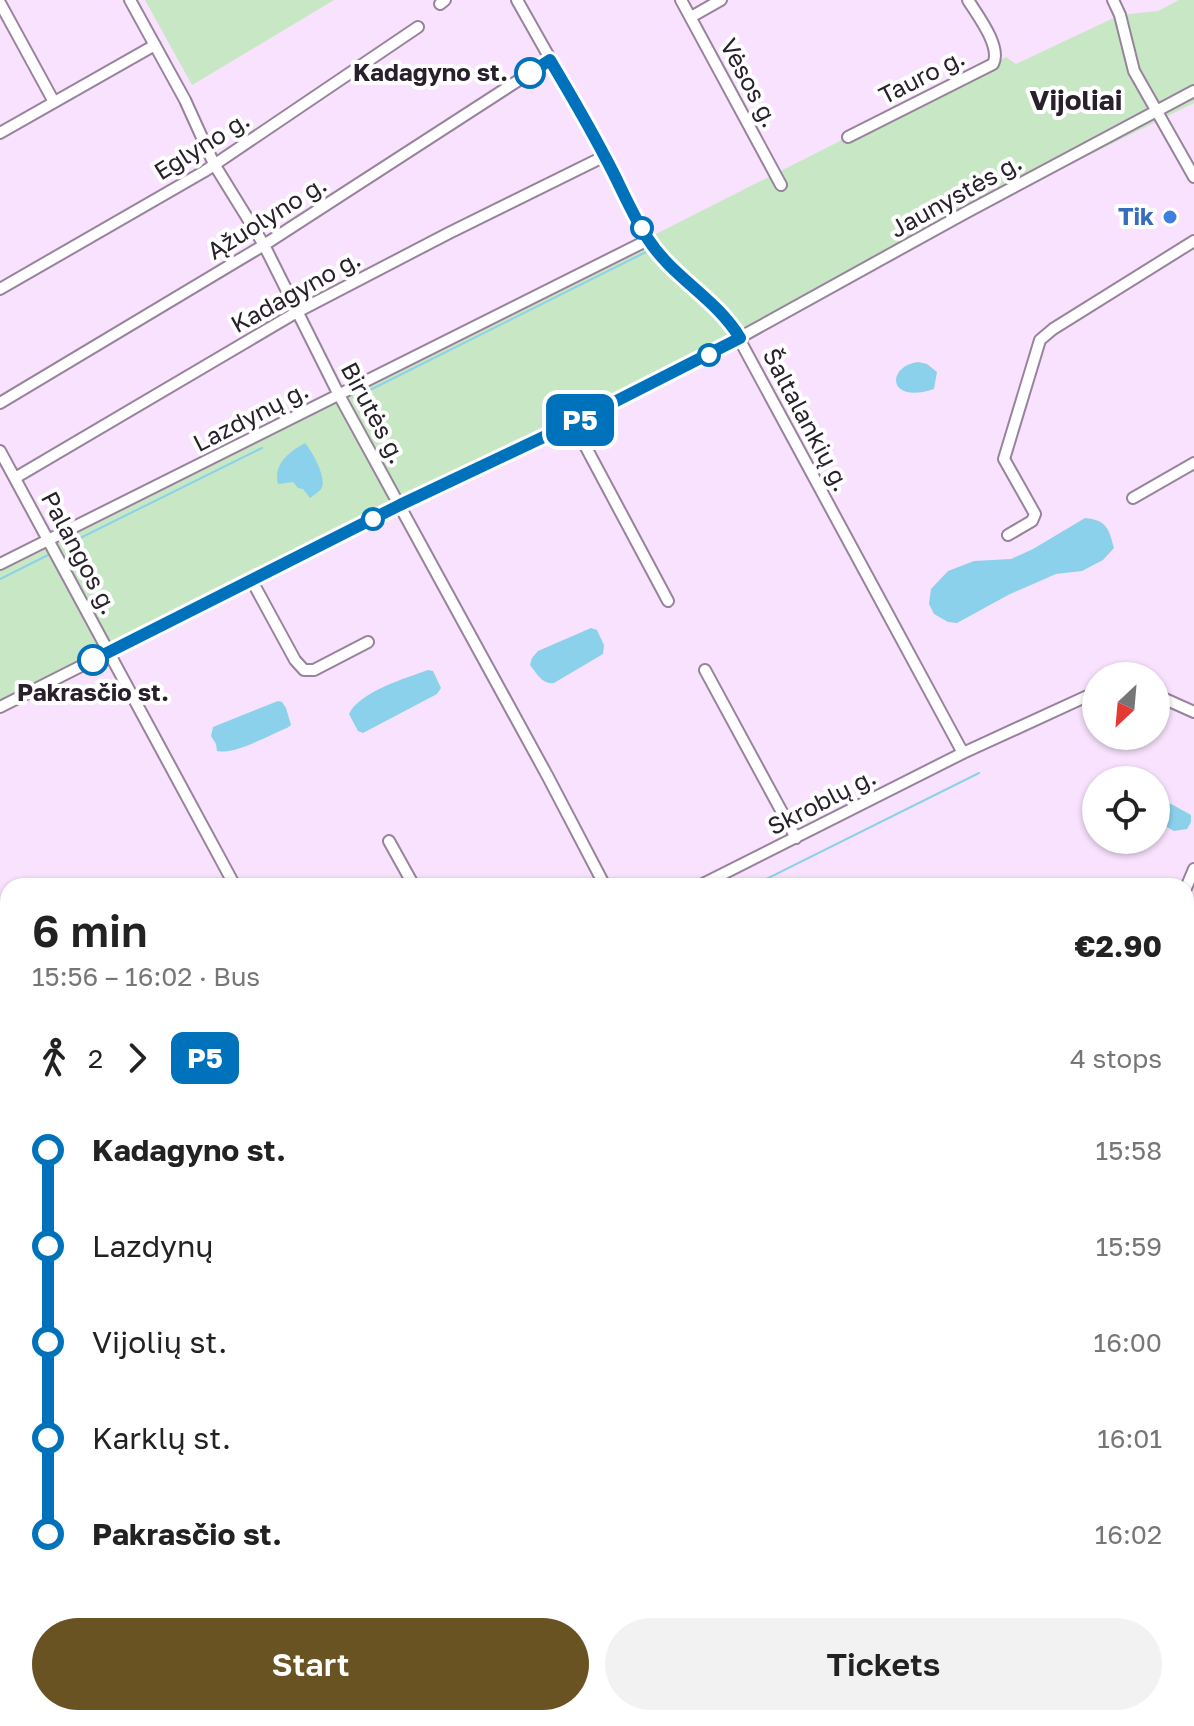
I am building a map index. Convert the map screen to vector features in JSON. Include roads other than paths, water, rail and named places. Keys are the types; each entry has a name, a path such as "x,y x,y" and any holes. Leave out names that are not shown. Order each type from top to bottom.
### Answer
{"street":[{"name":"Birutės g.","path":"130,0 185,100 214,164 264,245 339,395 601,878"},
{"name":"Šaltalankių g.","path":"517,0 605,156 648,240 675,272 730,322 740,338 963,753"},
{"name":"Vėsos g.","path":"681,0 781,185"},
{"path":"691,17 721,0"},
{"name":"Tauro g.","path":"848,137 993,64 995,47 968,0"},
{"path":"1113,0 1120,15 1134,71 1194,177"},
{"path":"0,3 54,102"},
{"name":"Eglyno g.","path":"0,289 214,164 418,27"},
{"path":"0,133 155,45"},
{"name":"Ąžuolyno g.","path":"0,403 264,245 550,60"},
{"name":"Jaunystės g.","path":"0,707 740,338 1194,91"},
{"name":"Kadagyno g.","path":"15,478 297,312 605,156"},
{"name":"Lazdynų g.","path":"0,564 648,240"},
{"path":"1008,535 1032,521 1035,514 1004,459 1040,340 1194,241"},
{"path":"573,423 668,601"},
{"name":"Palangos g.","path":"0,451 231,878"},
{"path":"1133,498 1194,463"},
{"path":"252,581 295,660 304,670 314,670 368,642"},
{"path":"705,670 796,838"},
{"name":"Skroblų g.","path":"715,878 963,753 1082,698"},
{"path":"1170,701 1194,712"},
{"path":"389,841 410,878"}],"water":[{"path":"918,362 927,364 937,372 934,389 919,393 900,389 896,383 900,370"},
{"path":"305,443 315,458 323,484 310,498 293,482 278,484 277,477 284,459"},
{"path":"1085,518 1103,523 1108,531 1114,548 1103,560 1082,571 1056,574 1010,594 957,623 934,614 929,604 931,589 948,571 974,561 1011,559"},
{"path":"591,628 597,630 604,645 603,654 554,683 543,681 530,665 538,651"},
{"path":"428,670 433,671 441,688 437,694 363,733 358,731 349,714 362,699"},
{"path":"278,701 286,708 291,725 242,747 217,751 211,736 213,727"},
{"path":"1170,804 1191,815 1187,829 1170,829"}],"waterway":[{"path":"354,398 646,252"},
{"path":"64,546 262,448"},
{"path":"0,579 48,555"},
{"path":"768,878 979,773"}],"place":[{"name":"Kadagyno st.","path":"530,73"},
{"name":"Tik","path":"1170,217"},
{"name":"Pakrasčio st.","path":"93,660"}],"district":[{"name":"Vijoliai","path":"1076,100"}]}
